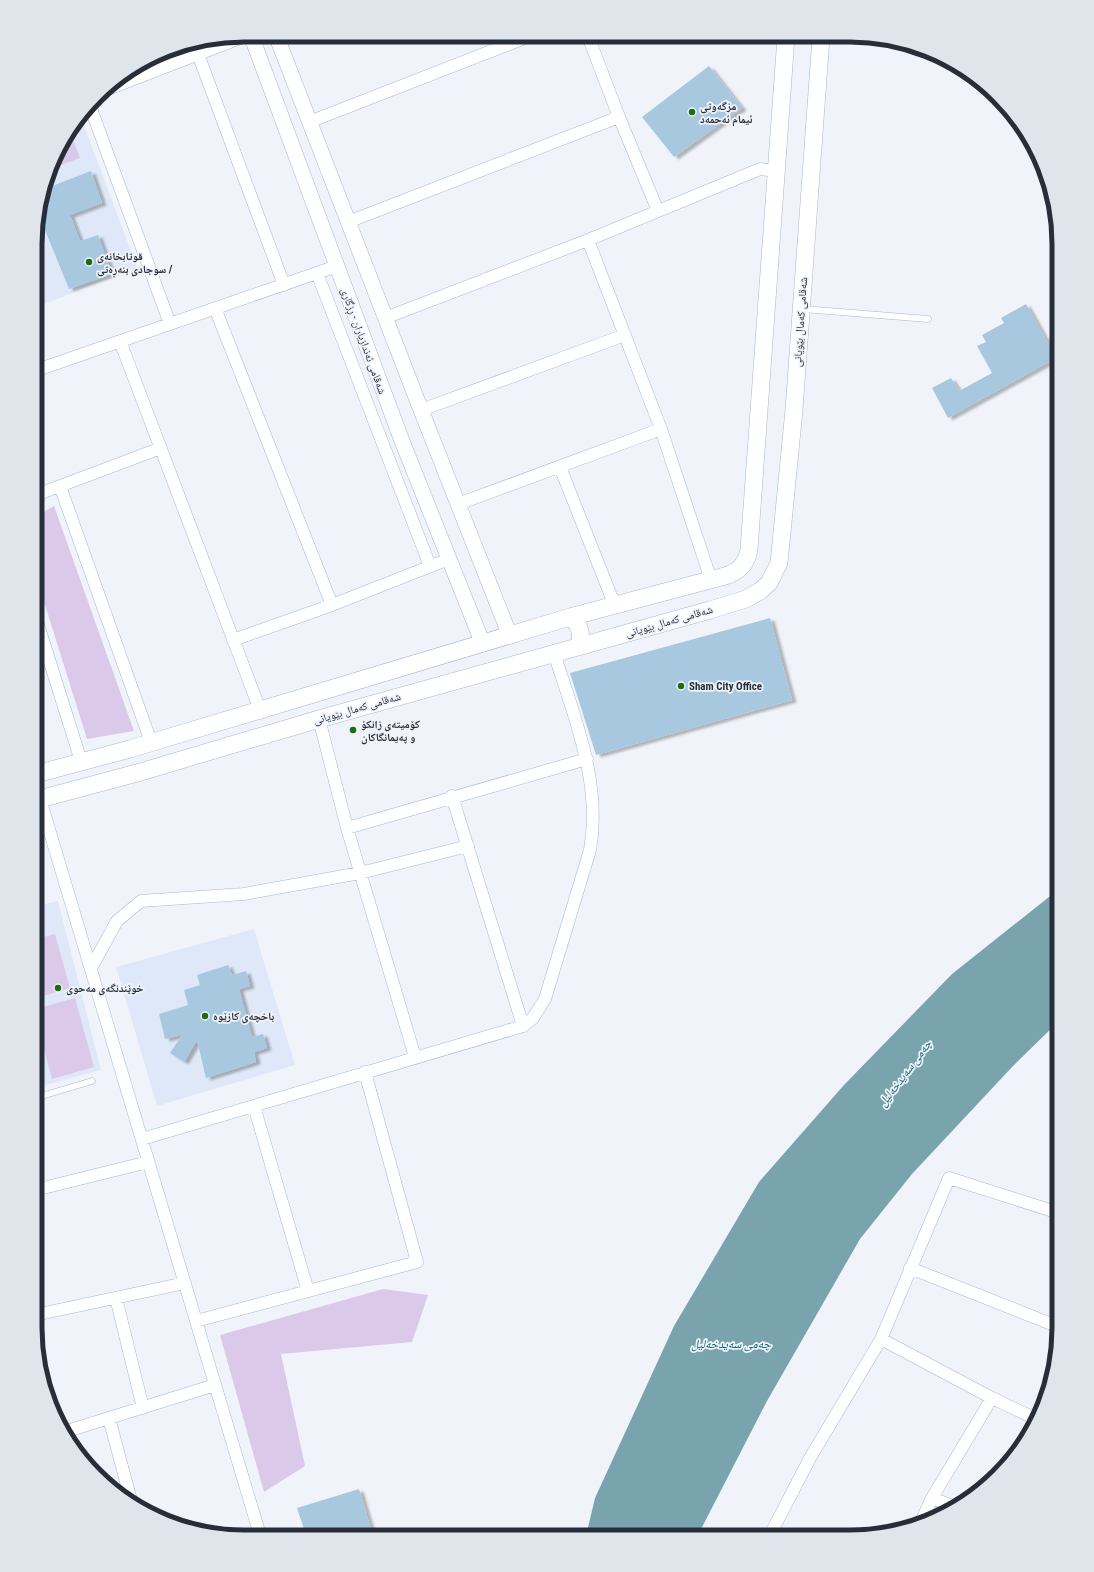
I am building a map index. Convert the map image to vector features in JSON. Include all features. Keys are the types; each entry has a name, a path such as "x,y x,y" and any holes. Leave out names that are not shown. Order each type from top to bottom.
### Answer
{"main road":[{"path":"42,772 130,749 570,617 730,575 738,570 748,555 786,42"},
{"name":"شەقامی کەمال بێویانی","path":"42,799 137,774 319,719 736,602 755,594 769,583 776,570 782,545 801,309 820,42"},
{"path":"570,617 579,625 581,636 579,646"},
{"path":"130,749 127,758 130,767 137,774"}],"street":[{"path":"140,72 198,54 230,42"},
{"name":"شەقامی ئەندازیاران - ڕزگاری","path":"252,42 402,441 483,644"},
{"path":"279,42 510,636"},
{"path":"309,122 515,42"},
{"path":"590,42 619,117 658,211"},
{"path":"198,54 284,284"},
{"path":"92,111 170,324"},
{"path":"348,222 619,117"},
{"path":"385,318 588,240 760,169 776,170"},
{"path":"307,187 331,178"},
{"path":"588,240 661,429 711,580"},
{"path":"42,368 337,266"},
{"path":"317,273 430,566"},
{"path":"215,308 332,604"},
{"path":"421,410 625,335"},
{"path":"120,341 260,710"},
{"path":"458,504 661,429"},
{"path":"42,493 161,448"},
{"path":"560,467 615,606"},
{"path":"60,486 151,742"},
{"path":"233,640 449,559"},
{"path":"42,637 81,761"},
{"path":"142,1139 523,1026 533,1018 545,999 590,850 593,816 587,759 554,653"},
{"path":"319,719 347,828 415,1057"},
{"path":"347,828 452,796 587,759"},
{"path":"452,796 523,1026"},
{"path":"42,813 91,968 258,1530"},
{"path":"91,968 116,921 141,901 244,894 360,873 468,846"},
{"path":"196,1321 417,1262 365,1072"},
{"path":"254,1106 308,1291"},
{"path":"42,1188 148,1162"},
{"path":"773,1530 810,1458 881,1339 948,1178 1052,1211"},
{"path":"910,1268 1052,1325"},
{"path":"42,1314 185,1283"},
{"path":"116,1298 143,1408"},
{"path":"881,1339 992,1398 1031,1417"},
{"path":"70,1430 215,1385"},
{"path":"924,1516 932,1498 992,1398"},
{"path":"109,1418 129,1494"},
{"path":"932,1498 948,1505"}],"lane":[{"path":"801,309 928,319"},
{"path":"42,1096 92,1081"}],"shaded area":[{"path":"83,123 137,267 42,305 42,231 46,205 57,167 69,143"},
{"path":"72,138 80,158 57,166"},
{"path":"54,506 134,731 87,739 42,595 42,513"},
{"name":"خوێندنگەی مەحوی","path":"58,901 101,1070 42,1086 42,905"},
{"name":"باخچەی کازێوە","path":"254,929 295,1065 157,1106 116,967"},
{"path":"55,934 70,988 42,996 42,937"},
{"path":"75,998 94,1067 52,1079 42,1042 42,1007"},
{"path":"383,1289 428,1295 412,1342 281,1354 305,1466 264,1492 220,1335"}],"water":[{"name":"چەمی سەیدخەلیل","path":"1052,895 1052,1028 1013,1066 912,1174 860,1239 767,1401 701,1530 587,1530 595,1498 674,1326 759,1182 844,1085 952,974"}],"building":[{"name":"مزگەوتی ئیمام ئەحمەد","path":"709,66 742,108 674,157 642,117"},
{"path":"91,171 102,203 70,215 80,241 98,235 112,274 69,289 43,225 51,187"},
{"path":"1026,304 1052,351 1052,360 948,418 932,388 951,378 959,391 992,373 977,346 986,342 982,335 1004,323 1001,318"},
{"name":"Sham City Office","path":"770,618 792,700 596,755 570,673"},
{"path":"228,965 232,975 246,971 250,986 239,989 252,1037 263,1034 267,1048 254,1052 256,1062 206,1078 197,1040 184,1062 170,1053 182,1035 165,1039 159,1014 188,1005 184,990 200,985 197,975"},
{"path":"359,1489 371,1530 304,1530 297,1508"}],"place":[{"name":"مزگەوتی ئیمام ئەحمەد","path":"692,112"},
{"name":"قوتابخانەی سوجادی بنەڕەتی /","path":"89,262"},
{"name":"Sham City Office","path":"681,686"},
{"name":"کۆمیتەی زانکۆ و پەیمانگاکان","path":"353,730"},
{"name":"خوێندنگەی مەحوی","path":"58,988"},
{"name":"باخچەی کازێوە","path":"205,1016"}]}
